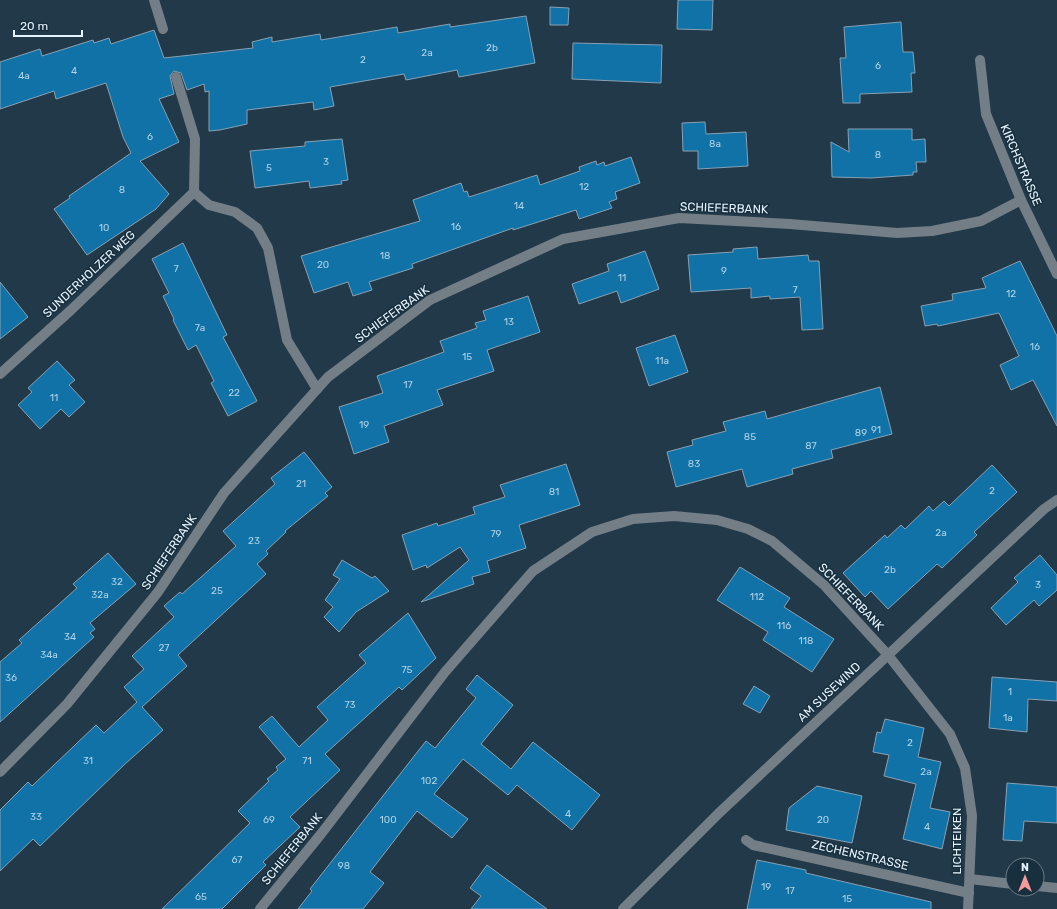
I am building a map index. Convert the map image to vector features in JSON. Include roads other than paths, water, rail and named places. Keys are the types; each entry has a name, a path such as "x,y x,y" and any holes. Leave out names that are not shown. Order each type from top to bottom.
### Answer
{"street":[{"path":"154,0 163,29"},
{"name":"KIRCHSTRASSE","path":"980,60 986,114 1021,200 1057,274"},
{"path":"176,77 195,139 194,192 209,205 235,212 257,228 268,248 287,340 317,389"},
{"name":"SUNDERHOLZER WEG","path":"0,374 72,310 194,192"},
{"name":"SCHIEFERBANK","path":"0,772 67,704 158,592 224,493 317,389 328,377 430,300 563,239 679,218 790,224 897,233 932,231 981,220 1021,200"},
{"name":"AM SUSEWIND","path":"623,909 719,813 1044,509 1057,500"},
{"name":"SCHIEFERBANK","path":"260,909 321,834 462,651 533,571 592,532 633,519 674,516 717,520 748,529 772,541 824,585 888,655"},
{"name":"LICHTEIKEN","path":"888,655 950,734 965,768 972,816 968,909"},
{"name":"ZECHENSTRASSE","path":"746,840 753,845 969,892"},
{"path":"970,879 1005,883"},
{"path":"1045,887 1057,888"}]}
